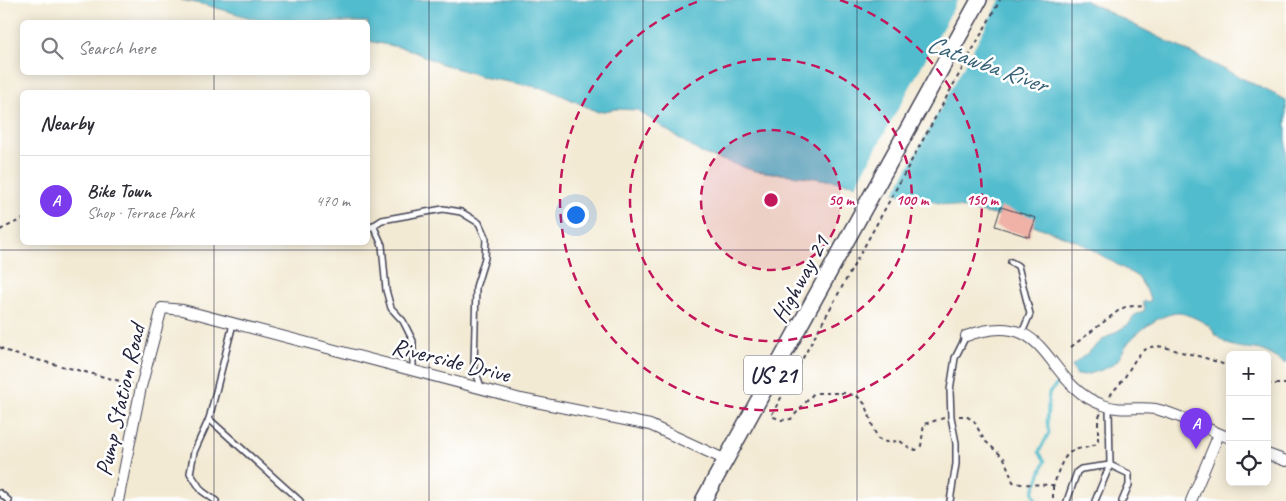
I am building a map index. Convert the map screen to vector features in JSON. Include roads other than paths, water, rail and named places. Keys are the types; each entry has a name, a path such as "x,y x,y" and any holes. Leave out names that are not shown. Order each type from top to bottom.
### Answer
{"main road":[{"name":"Highway 21","path":"703,501 979,0"}],"street":[{"name":"Riverside Drive","path":"162,308 183,310 521,399 650,425 726,460"},
{"name":"Pump Station Road","path":"118,501 141,387 162,308"},
{"path":"966,336 992,329 1022,333 1043,348 1078,393 1118,410 1157,410 1226,437"},
{"path":"1191,501 1219,434"},
{"path":"1271,455 1286,461"}],"lane":[{"path":"370,227 390,219 443,209 461,212 479,223 486,239 484,258 476,287 474,366 482,389"},
{"path":"373,226 382,245 386,290 391,308 403,321 413,341 413,371"},
{"path":"1012,262 1018,266 1029,309 1028,319 1022,333"},
{"path":"216,501 202,491 190,473 194,452 209,419 233,324"},
{"path":"950,501 956,464 956,443 951,417 950,390 955,358 966,336"},
{"path":"1094,501 1110,466 1108,406"},
{"path":"209,419 300,501"},
{"path":"1067,501 1077,472 1081,469 1110,466 1129,474 1129,485 1122,501"},
{"path":"0,493 9,501"}],"water":[{"name":"Catawba River","path":"181,0 1084,0 1286,100 1286,364 1271,355 1271,351 1229,345 1204,323 1191,316 1179,313 1158,319 1144,328 1128,343 1118,360 1113,364 1091,373 1077,375 1072,368 1073,365 1104,339 1129,324 1135,315 1145,310 1143,302 1151,301 1138,277 1079,242 1009,218 902,195 879,188 755,171 701,153 637,110 615,109 598,112 548,89 487,78 439,63 408,49 370,41 370,20 258,20"}],"waterway":[{"path":"1036,501 1033,492 1045,461 1039,452 1049,433 1047,421 1049,393 1058,383"}],"place":[{"name":"Bike Town","path":"1196,449"}]}
